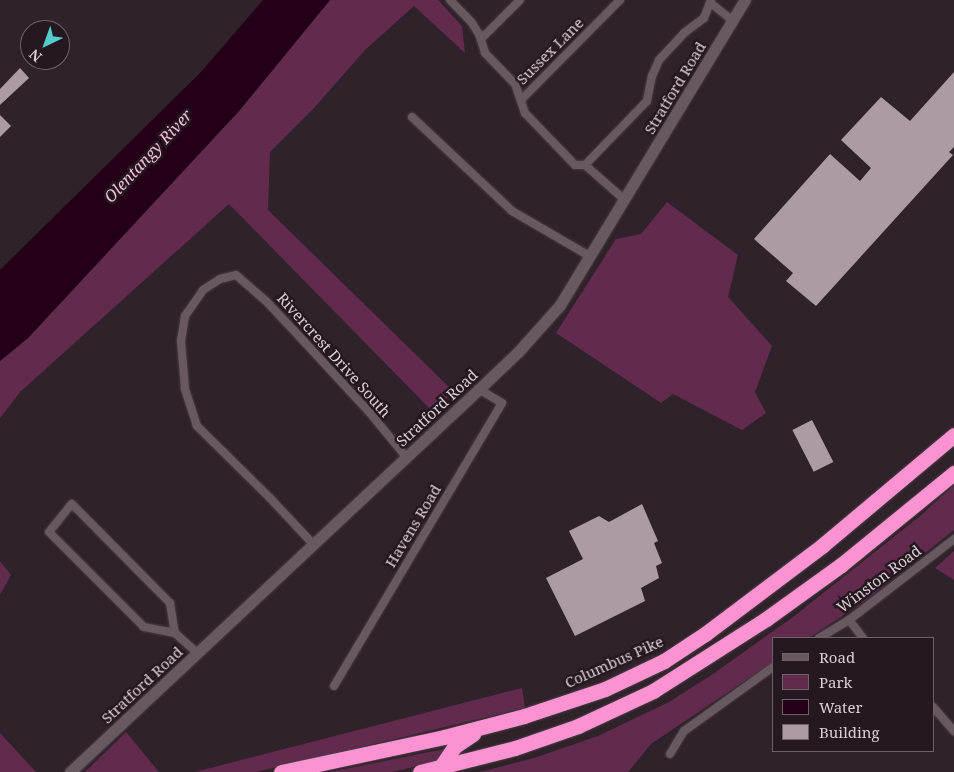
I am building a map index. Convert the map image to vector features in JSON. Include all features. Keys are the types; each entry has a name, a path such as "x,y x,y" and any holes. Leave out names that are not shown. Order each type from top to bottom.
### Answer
{"highway":[{"name":"Columbus Pike","path":"281,772 485,727 552,708 605,688 664,661 711,630 824,545 954,435"},
{"path":"420,772 439,770 515,748 569,729 626,705 653,691 766,619 841,565 954,474"},
{"path":"439,770 455,746 485,727"}],"street":[{"path":"450,0 472,23 481,39 485,53 515,84 525,113 575,165 585,165 624,200"},
{"path":"481,39 520,0"},
{"name":"Sussex Lane","path":"521,100 620,0"},
{"name":"Stratford Road","path":"70,772 518,352 560,305 591,257 745,0"},
{"path":"585,165 647,101 652,76 658,60 684,33 704,18 711,2 733,21"},
{"path":"412,117 512,211 591,257"},
{"name":"Rivercrest Drive South","path":"314,545 270,498 197,426 185,388 181,341 185,316 203,290 220,279 236,275 266,301 298,335 370,413 406,458"},
{"name":"Havens Road","path":"334,686 502,404 479,389"},
{"path":"175,632 170,603 72,504 49,532 144,627 175,632 197,653"},
{"name":"Winston Road","path":"821,637 848,620 954,539"},
{"path":"848,620 862,637"},
{"path":"670,754 684,731 772,668"},
{"path":"934,708 954,731"}],"green space":[{"path":"330,0 438,0 462,26 465,53 414,6 365,50 314,108 270,152 268,210 453,391 434,413 229,204 20,392 0,418 0,361 28,338 239,111"},
{"path":"667,202 738,255 728,297 772,346 755,392 766,413 742,430 673,394 661,403 556,333 616,239 641,234"},
{"path":"954,485 954,530 866,600 810,637 772,637 772,663 651,744 628,772 480,772 534,758 598,736 669,702 713,674 793,617 920,516"},
{"path":"954,551 954,580 935,568"},
{"path":"0,561 11,575 0,595"},
{"path":"522,688 525,708 256,772 195,772"},
{"path":"126,732 159,772 85,772"},
{"path":"0,733 36,772 0,772"},
{"path":"444,749 435,762 392,772 330,772"}],"water":[{"name":"Olentangy River","path":"263,0 330,0 239,111 28,338 0,361 0,270 201,72"}],"building":[{"path":"20,68 29,78 0,105 0,89"},
{"path":"954,72 954,147 949,152 953,155 816,306 786,281 793,273 754,239 830,154 860,181 871,168 841,140 881,97 910,121"},
{"path":"0,115 11,126 0,137"},
{"path":"812,420 833,462 814,472 792,430"},
{"path":"642,504 658,541 654,543 662,563 656,566 659,578 641,588 645,601 575,636 546,578 583,559 569,531 599,516 609,522"}]}
